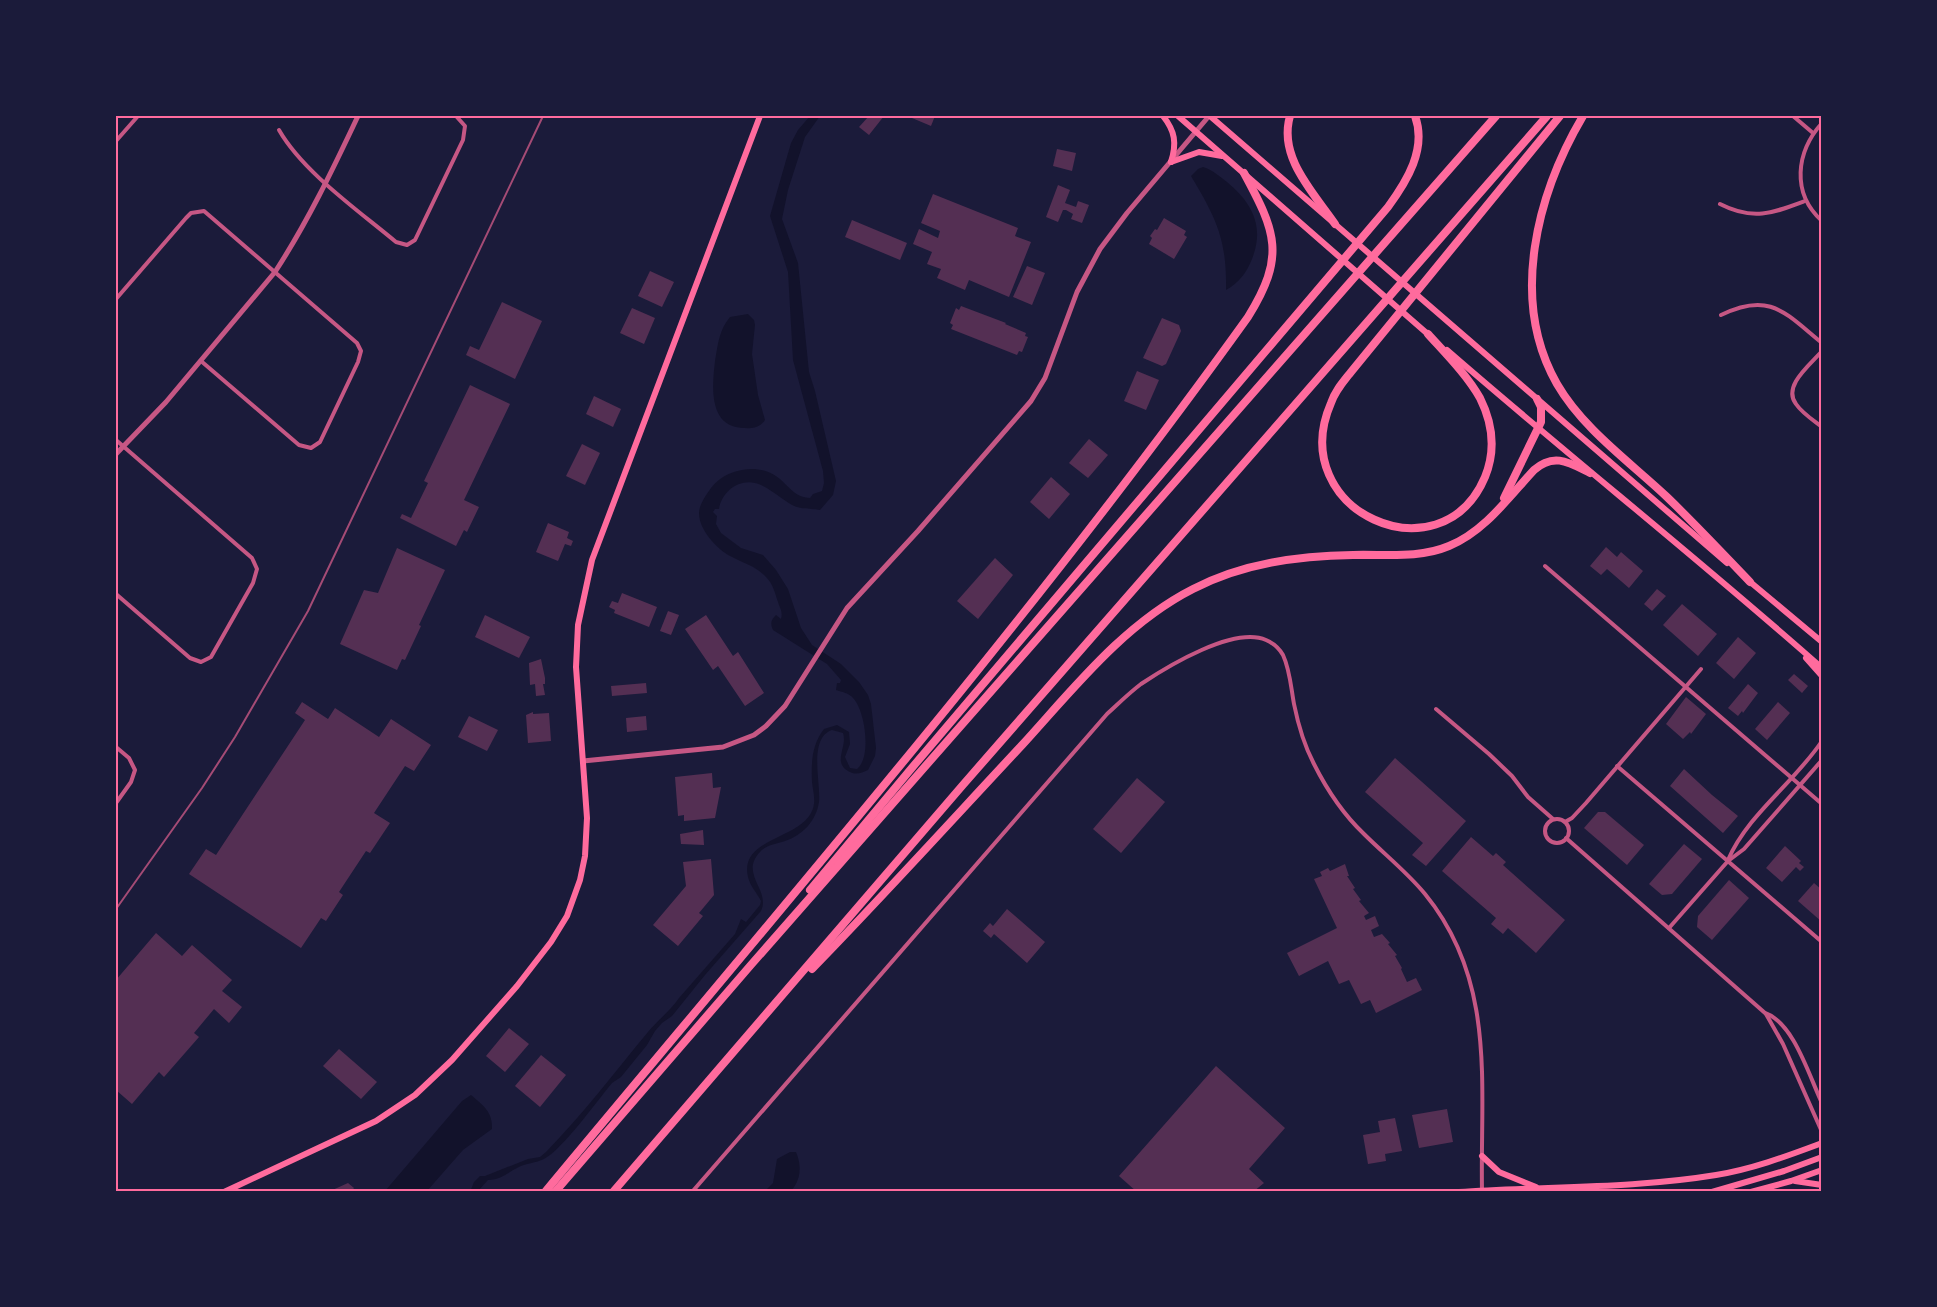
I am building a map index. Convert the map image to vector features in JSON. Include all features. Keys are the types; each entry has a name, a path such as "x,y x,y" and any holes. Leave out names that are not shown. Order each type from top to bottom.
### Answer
{"highway":[{"path":"1290,116 1288,135 1298,171 1335,224"},
{"path":"750,966 856,834 1395,198 1414,162 1418,147 1415,116"},
{"path":"555,1191 1496,116"},
{"path":"613,1191 954,795 1547,116"},
{"path":"1428,334 1478,396 1488,420 1492,441 1489,465 1480,487 1454,515 1425,526 1384,525 1360,513 1339,494 1328,470 1324,455 1323,428 1329,405 1338,388 1560,116"},
{"path":"1583,116 1562,158 1539,223 1535,245 1532,298 1535,324 1541,345 1556,382 1578,412 1668,498 1750,582"},
{"path":"545,1191 993,652 1125,483 1248,317 1269,277 1272,238 1264,212 1244,173"},
{"path":"1501,504 1538,428 1542,415 1537,399"},
{"path":"766,1016 870,909 1096,665 1149,618 1193,589 1250,567 1318,555 1411,555 1443,548 1466,537 1481,526 1539,466 1550,460 1563,460 1590,473"}],"main road":[{"path":"224,1191 376,1121 430,1082 517,986 551,942 567,916 580,880 585,856 587,818 577,691 577,645 582,602 592,560 760,116"},
{"path":"1163,116 1172,128 1175,137 1176,145 1171,162"},
{"path":"1178,116 1428,334 1590,473 1726,584 1821,668"},
{"path":"1209,116 1821,642"},
{"path":"1171,162 1199,152 1224,156"},
{"path":"1792,642 1821,676"},
{"path":"1459,1191 1662,1182 1717,1175 1772,1162 1821,1143"},
{"path":"1482,1156 1499,1172 1539,1188"},
{"path":"1712,1191 1784,1171 1821,1157"},
{"path":"1751,1191 1791,1181 1821,1170"},
{"path":"1791,1181 1821,1185"}],"street":[{"path":"116,141 138,116"},
{"path":"116,454 201,361 275,272 326,183 358,116"},
{"path":"279,130 291,149 326,183 402,245 415,240 466,132 462,120 456,116"},
{"path":"583,761 723,747 754,735 777,716 847,608 918,531 1031,401 1049,371 1077,292 1100,249 1127,213 1209,116"},
{"path":"1793,116 1813,133"},
{"path":"1821,123 1806,144 1800,167 1800,180 1806,201 1821,221"},
{"path":"1720,204 1743,214 1758,214 1774,212 1806,201"},
{"path":"116,299 186,218 197,211 204,211 360,347 361,356 320,442 311,448 299,445 201,361"},
{"path":"1721,315 1749,305 1762,304 1774,307 1783,311 1821,343"},
{"path":"1821,351 1794,384 1792,394 1796,405 1821,427"},
{"path":"116,440 252,558 257,569 253,583 211,657 201,662 190,658 116,594"},
{"path":"1545,566 1821,804"},
{"path":"692,1191 1107,714 1141,685 1178,662 1212,646 1249,637 1259,637 1274,644 1284,657 1301,734 1312,761 1329,792 1363,833 1405,871 1424,893 1446,922 1461,953 1474,993 1479,1021 1482,1191"},
{"path":"1436,709 1502,766 1528,797 1552,819 1564,822 1572,818 1701,669"},
{"path":"1728,861 1736,842 1821,741"},
{"path":"116,747 129,758 135,770 131,782 116,803"},
{"path":"1669,928 1728,861 1744,849 1821,760"},
{"path":"1617,766 1821,942"},
{"path":"1552,819 1545,829 1547,837 1553,842 1566,838 1569,830 1564,822"},
{"path":"1566,838 1765,1013 1783,1044 1821,1132"},
{"path":"1765,1013 1773,1016 1788,1031 1821,1103"}],"shaded area":[{"path":"810,116 820,116 805,137 788,190 782,219 798,263 809,372 836,481 833,495 820,510 795,507 769,489 747,482 734,486 724,496 719,509 713,512 717,516 716,524 721,533 741,548 763,555 776,570 788,589 801,628 812,645 841,664 868,695 871,704 875,756 868,770 859,773 850,772 844,768 841,759 843,733 832,730 825,735 818,751 819,802 812,821 797,835 765,848 754,860 754,875 763,903 761,911 672,1016 655,1031 647,1045 621,1077 612,1083 560,1146 544,1159 520,1166 500,1178 488,1180 478,1191 470,1192 474,1182 480,1176 540,1157 546,1152 735,934 741,919 746,922 760,905 761,901 748,877 748,864 752,855 760,847 794,829 811,813 814,801 813,754 824,729 837,725 849,732 850,744 845,757 850,768 857,769 862,763 865,734 861,712 857,704 851,696 836,690 837,683 841,680 827,664 773,630 772,620 776,615 781,619 782,614 770,583 758,570 730,556 714,544 702,526 699,513 703,500 715,483 739,471 751,469 771,473 795,493 810,498 813,494 822,491 823,471 793,360 788,272 770,216 791,143"},
{"path":"1203,167 1216,173 1236,190 1254,216 1256,226 1256,247 1250,264 1239,281 1226,290 1222,243 1207,204 1191,176"},
{"path":"748,314 754,320 755,325 752,354 758,395 765,420 754,428 733,426 724,421 718,414 713,394 715,361 723,327 730,317"},
{"path":"471,1095 489,1113 492,1129 463,1150 427,1191 385,1191 462,1101"},
{"path":"790,1152 796,1152 799,1162 799,1178 794,1187 791,1191 765,1191 773,1183 777,1159"}],"building":[{"path":"869,116 884,116 869,135 859,127"},
{"path":"913,116 935,116 931,126 912,118"},
{"path":"1057,149 1076,153 1072,171 1053,166"},
{"path":"1058,185 1070,190 1065,203 1076,207 1078,201 1089,205 1082,223 1071,219 1073,214 1066,210 1063,210 1058,222 1046,217"},
{"path":"933,194 1018,228 1015,236 1031,242 1009,297 969,280 965,290 937,278 941,269 927,264 932,252 913,244 919,229 938,238 940,231 921,223"},
{"path":"1164,218 1186,231 1184,235 1187,237 1174,259 1149,244 1152,238 1150,236 1155,229 1157,230"},
{"path":"852,220 907,243 900,260 845,237"},
{"path":"1027,266 1045,273 1032,305 1013,297"},
{"path":"650,271 674,282 662,307 638,296"},
{"path":"502,302 542,321 515,379 466,355 470,346 479,350"},
{"path":"961,306 1026,333 1025,336 1028,337 1022,352 1019,351 1017,355 951,329 953,325 950,323 956,308 959,310"},
{"path":"632,308 655,318 644,344 620,333"},
{"path":"1162,318 1179,325 1181,331 1166,364 1162,366 1143,358"},
{"path":"1137,371 1159,380 1146,410 1124,401"},
{"path":"470,385 510,404 464,500 479,507 467,532 464,530 456,546 400,518 402,514 411,518 428,483 424,481"},
{"path":"594,396 621,409 613,427 586,414"},
{"path":"1089,439 1108,455 1088,478 1069,463"},
{"path":"582,444 600,453 585,485 566,476"},
{"path":"1051,477 1070,494 1049,519 1030,502"},
{"path":"548,523 569,532 567,538 573,541 571,546 565,544 558,561 536,552"},
{"path":"1606,547 1617,557 1621,552 1643,571 1629,588 1607,569 1601,575 1590,566"},
{"path":"397,548 445,570 405,660 402,659 397,670 340,644 364,590 378,593"},
{"path":"995,558 1013,575 978,619 957,601"},
{"path":"1657,589 1666,596 1652,611 1644,604"},
{"path":"622,593 657,607 649,627 614,613 615,610 609,607 612,601 618,603"},
{"path":"1682,604 1717,634 1698,656 1663,625"},
{"path":"668,611 679,615 671,635 660,631"},
{"path":"485,615 530,637 519,658 475,637"},
{"path":"706,615 733,656 738,652 764,693 745,706 718,666 713,670 685,629"},
{"path":"1738,637 1756,653 1734,679 1716,663"},
{"path":"541,659 545,678 545,684 543,684 545,695 536,696 535,684 530,685 529,663"},
{"path":"1794,674 1808,686 1802,693 1788,680"},
{"path":"646,683 647,693 612,696 611,686"},
{"path":"1748,684 1758,693 1743,713 1742,711 1738,716 1728,708"},
{"path":"1686,697 1706,714 1691,734 1690,732 1683,739 1666,724"},
{"path":"302,702 328,719 335,708 379,737 391,719 431,745 414,771 405,766 374,813 390,823 370,853 366,851 339,892 343,895 326,921 321,918 301,948 189,874 206,849 216,855 305,720 295,713"},
{"path":"1778,702 1790,713 1767,740 1755,729"},
{"path":"533,712 533,714 549,713 551,741 528,743 526,715"},
{"path":"469,716 498,730 487,751 458,737"},
{"path":"646,716 647,730 627,732 626,718"},
{"path":"1395,758 1466,821 1426,866 1412,855 1423,843 1365,792"},
{"path":"1684,769 1738,816 1723,833 1670,786"},
{"path":"712,773 713,788 721,787 715,818 684,821 684,815 678,816 675,777"},
{"path":"1137,778 1165,802 1121,853 1093,829"},
{"path":"1598,812 1605,812 1644,845 1627,865 1584,828"},
{"path":"703,830 704,845 681,844 680,834"},
{"path":"1471,837 1493,856 1496,853 1506,862 1503,865 1565,920 1536,953 1508,928 1503,934 1491,924 1496,918 1442,871"},
{"path":"1684,844 1702,859 1672,894 1662,895 1649,884"},
{"path":"1785,846 1801,861 1799,863 1804,867 1800,871 1796,867 1782,882 1766,868"},
{"path":"711,859 714,895 699,913 703,916 678,946 653,925 686,886 683,862"},
{"path":"1345,864 1349,876 1347,876 1355,888 1353,889 1369,913 1364,916 1366,920 1375,916 1379,926 1371,930 1374,937 1382,934 1397,955 1395,956 1407,982 1416,978 1422,990 1376,1013 1370,1000 1361,1004 1349,980 1339,984 1328,961 1299,976 1287,953 1337,928 1314,879 1322,876 1320,872 1328,868 1330,871"},
{"path":"1729,880 1749,898 1712,940 1697,927 1698,916"},
{"path":"1814,883 1822,890 1822,922 1798,901"},
{"path":"1007,909 1045,942 1027,963 994,934 991,938 983,931 990,923 993,926"},
{"path":"156,933 182,956 192,945 232,980 222,991 242,1007 229,1023 214,1009 194,1033 199,1037 164,1077 159,1072 132,1104 116,1090 116,980"},
{"path":"509,1028 529,1044 505,1072 486,1056"},
{"path":"339,1049 377,1082 361,1099 323,1066"},
{"path":"541,1055 566,1075 540,1107 515,1086"},
{"path":"1216,1066 1285,1128 1249,1169 1264,1183 1253,1192 1137,1192 1119,1176"},
{"path":"1447,1109 1453,1142 1419,1148 1412,1115"},
{"path":"1395,1118 1402,1151 1385,1154 1386,1161 1368,1164 1363,1135 1380,1132 1378,1121"},
{"path":"348,1183 354,1188 351,1192 328,1192"}],"railway":[{"path":"116,909 202,788 235,737 308,611 543,116"}]}
